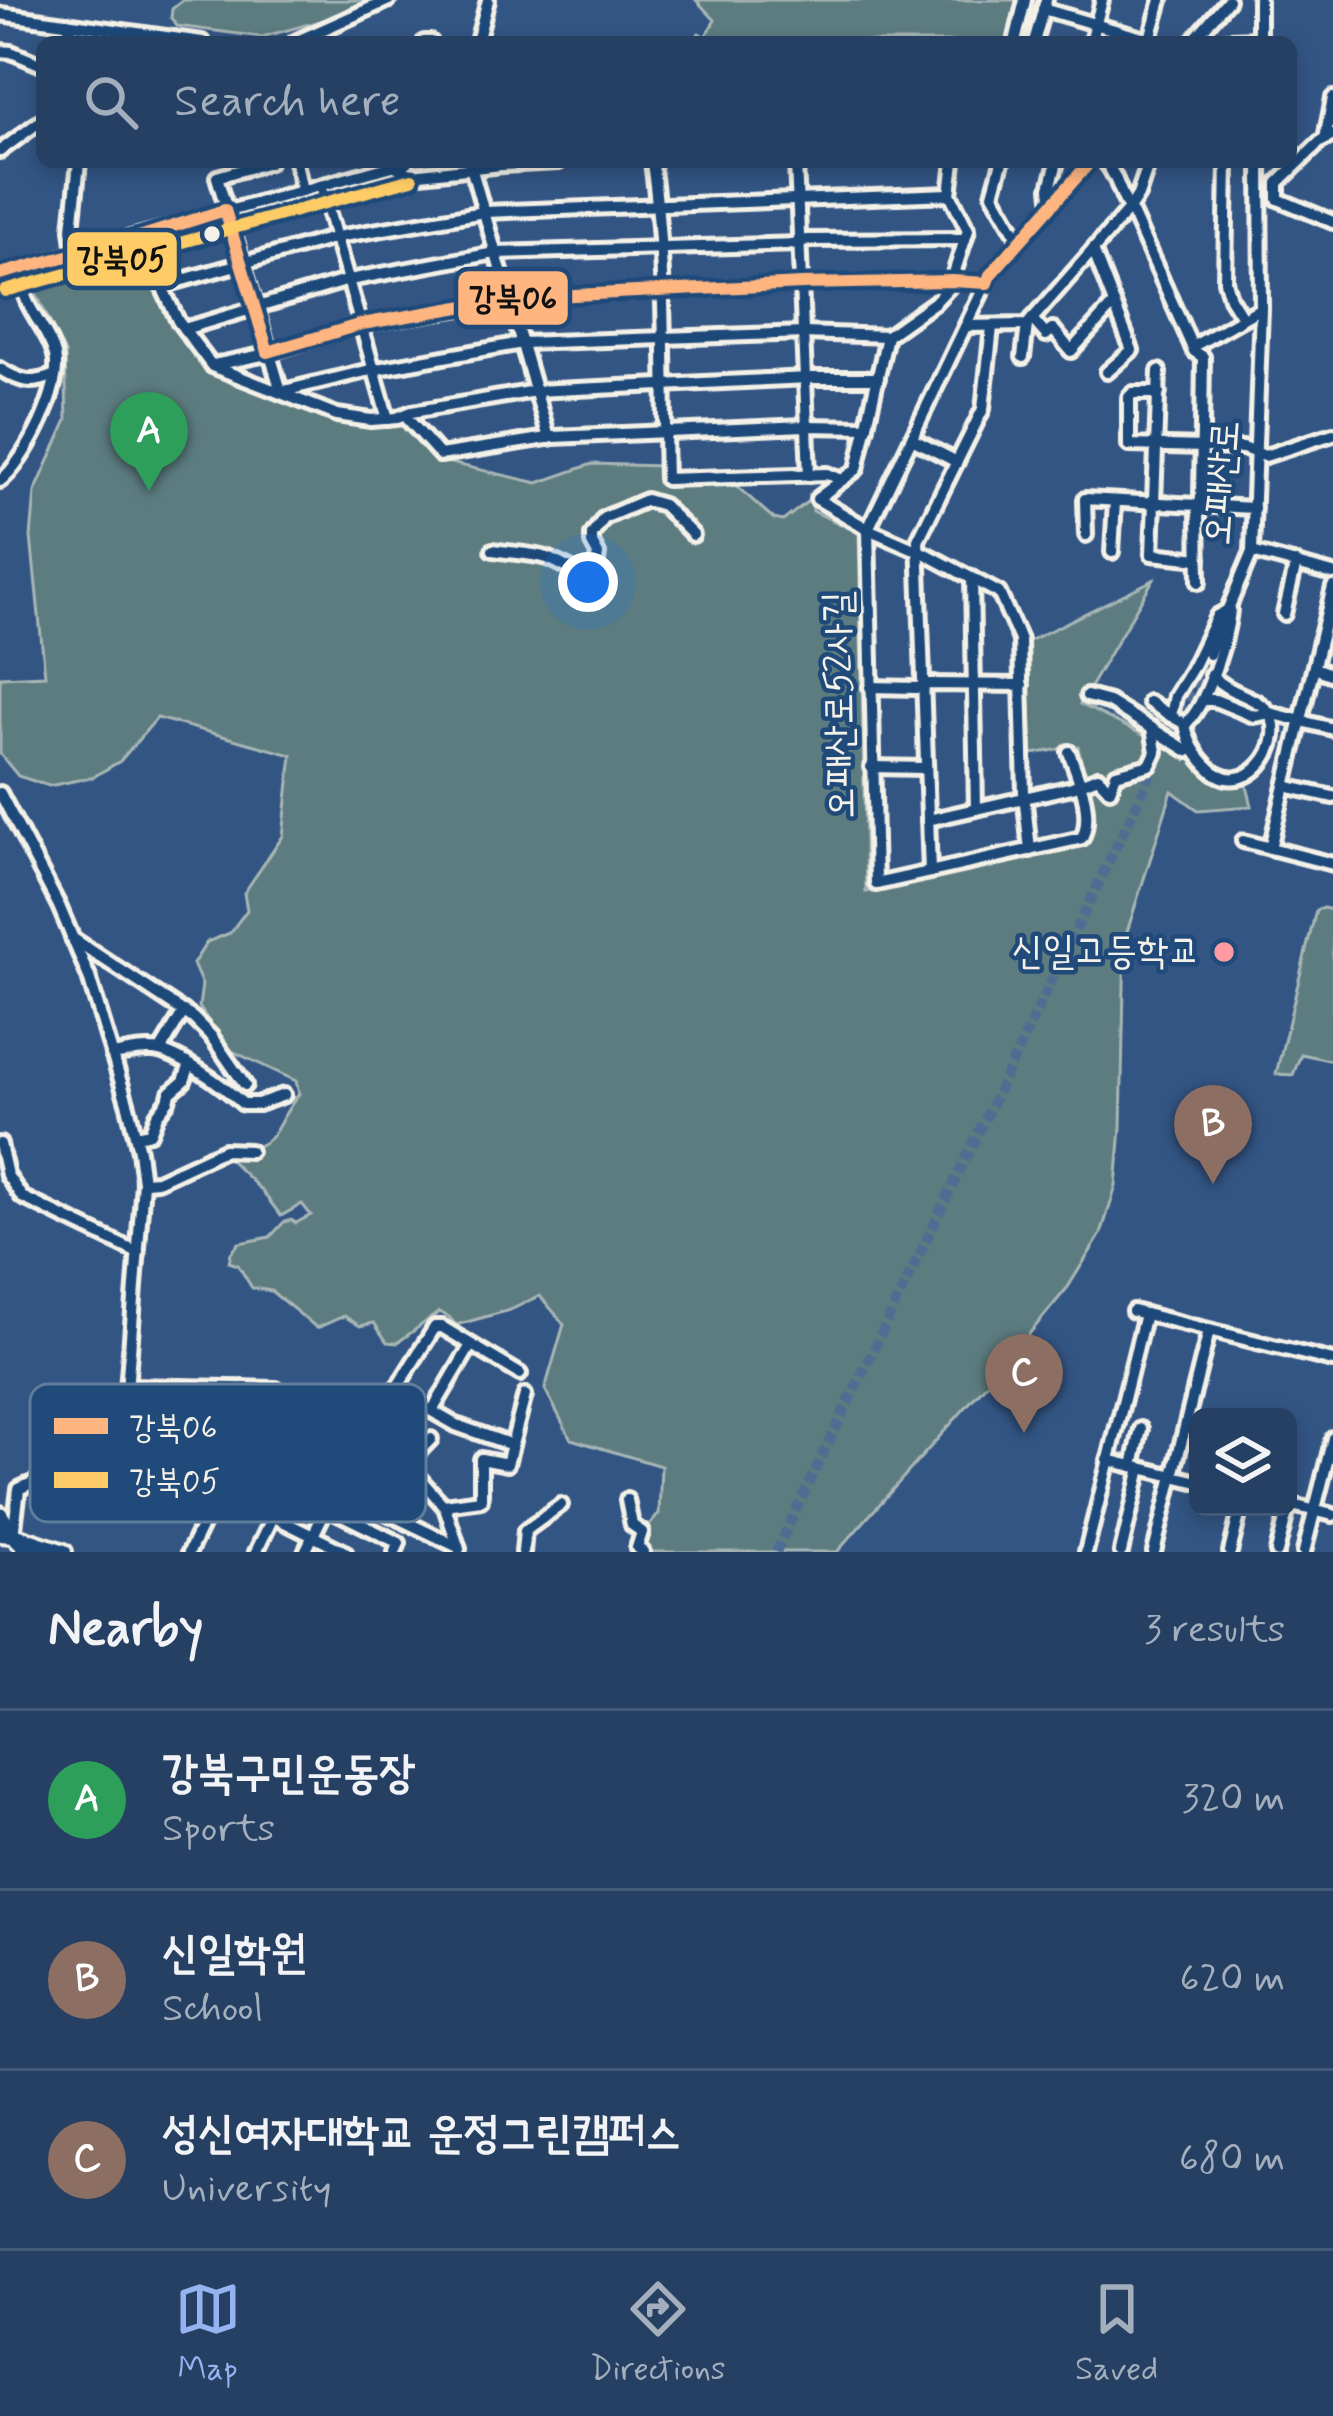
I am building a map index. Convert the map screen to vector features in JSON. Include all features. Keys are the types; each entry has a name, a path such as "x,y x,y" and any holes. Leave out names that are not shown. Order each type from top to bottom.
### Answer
{"main road":[{"path":"0,1514 6,1535 30,1552"},
{"path":"6,1535 64,1552"}],"street":[{"path":"308,36 389,0"},
{"path":"479,36 488,0"},
{"path":"1016,36 1025,0"},
{"path":"1093,36 1102,0"},
{"path":"1150,36 1161,0"},
{"path":"1197,36 1228,0"},
{"path":"1259,0 1259,36"},
{"path":"1036,36 1045,4 1133,36"},
{"path":"0,14 159,36"},
{"path":"67,23 73,36"},
{"path":"0,51 36,62"},
{"path":"1297,166 1329,137 1333,98"},
{"path":"0,152 36,125"},
{"path":"75,254 72,229 78,168"},
{"path":"248,168 217,177 281,391"},
{"path":"297,168 302,191"},
{"path":"0,274 386,168"},
{"path":"405,168 412,175 464,168"},
{"path":"471,168 549,438"},
{"path":"653,168 661,248 666,479 828,474 842,480"},
{"path":"796,168 808,475"},
{"path":"281,391 375,369 522,344 804,333 887,336 935,302 952,280 968,230 950,194 952,168"},
{"path":"1000,168 993,194 1020,242"},
{"path":"1052,205 1055,168"},
{"path":"868,529 987,283 1085,168"},
{"path":"1111,168 1192,347 1203,358 1199,582"},
{"path":"1023,357 1030,322 1129,209 1148,168"},
{"path":"1226,168 1225,281 1242,317"},
{"name":"오패산로","path":"1209,654 1252,552 1261,308 1260,168"},
{"path":"1295,168 1278,183 1278,199 1333,222"},
{"path":"321,186 388,419"},
{"path":"161,286 337,237 484,212 950,194"},
{"path":"139,237 184,329 212,366 337,415 388,419 536,391 878,378"},
{"path":"184,329 349,280 495,253 800,244 806,240 965,239"},
{"path":"1093,250 1132,350 1107,372"},
{"path":"0,481 20,460 51,394 57,362 27,302 17,269"},
{"path":"212,366 362,324 512,298 802,284 987,283"},
{"path":"967,326 1030,322 1046,334 1053,329 1071,351 1114,304"},
{"path":"1192,347 1261,308"},
{"path":"918,551 918,540 983,409 992,327"},
{"path":"887,336 857,469 818,499 998,593 1020,640 1030,850"},
{"path":"0,369 19,381 36,383 55,375"},
{"path":"1159,370 1152,554 1199,559"},
{"path":"1159,392 1129,397 1129,445 1243,448 1265,456 1333,434"},
{"path":"405,416 440,455 549,438 867,427"},
{"path":"912,439 957,462"},
{"path":"1086,535 1085,499 1254,508"},
{"path":"493,550 540,556 586,574 596,567 592,535 604,518 646,500 663,505 693,535"},
{"path":"1112,552 1115,501"},
{"name":"오패산로52사길","path":"868,529 876,884 1082,838 1087,831 1086,807 1069,752"},
{"name":"오패산로52사길","path":"918,551 930,872"},
{"path":"1252,552 1333,574"},
{"path":"1284,614 1296,563"},
{"path":"971,578 976,809"},
{"path":"1270,848 1333,586"},
{"path":"1185,724 1202,700 1228,634 1230,609"},
{"path":"1171,716 1175,696 1217,616 1230,609"},
{"path":"1313,668 1333,674"},
{"path":"1149,702 1185,724 1192,747 1217,776 1231,780 1246,776 1269,751 1275,728 1270,713 1257,702 1223,688 1211,675"},
{"path":"870,687 1022,685"},
{"path":"1087,696 1109,702 1188,751 1192,747"},
{"path":"1202,700 1215,700 1253,716 1270,713 1333,729"},
{"path":"928,820 1098,777 1110,790 1116,774 1150,765 1156,752 1152,728"},
{"path":"871,767 926,768"},
{"path":"1285,786 1333,797"},
{"path":"0,793 59,906 89,977 136,1136 143,1182 128,1384"},
{"path":"1243,842 1333,863"},
{"path":"72,938 184,1011 211,1036 245,1085"},
{"path":"160,1051 184,1011"},
{"path":"112,1055 160,1051 230,1091 243,1104 284,1096"},
{"path":"136,1136 150,1133 189,1066"},
{"path":"0,1144 7,1175 22,1197 138,1252"},
{"path":"143,1182 224,1150 250,1151"},
{"path":"1086,1552 1138,1313 1333,1361"},
{"path":"399,1384 435,1328 442,1327 520,1374"},
{"path":"1154,1552 1209,1331"},
{"path":"432,1412 471,1345"},
{"path":"443,1505 481,1500 482,1460 506,1464 525,1395"},
{"path":"426,1408 456,1425 512,1444"},
{"path":"1121,1552 1142,1429"},
{"path":"1304,1552 1333,1438"},
{"path":"426,1444 431,1439"},
{"path":"1108,1460 1189,1480"},
{"path":"6,1535 19,1489 30,1483"},
{"path":"426,1486 443,1505 459,1550"},
{"path":"627,1500 632,1526 642,1532 637,1548 643,1552"},
{"path":"523,1552 525,1531 561,1505"},
{"path":"1297,1506 1333,1515"},
{"path":"1230,1552 1239,1516"},
{"path":"1276,1552 1285,1516"},
{"path":"192,1551 205,1522"},
{"path":"256,1552 271,1522"},
{"path":"283,1522 345,1552"},
{"path":"305,1552 319,1522"},
{"path":"352,1522 397,1548"},
{"path":"403,1522 459,1550"}],"green space":[{"path":"183,0 370,0 335,17 266,36 177,26 172,9"},
{"path":"696,0 1025,0 1016,36 706,36 715,20"},
{"path":"138,252 170,321 203,368 336,421 400,425 437,460 538,483 592,464 662,466 662,485 732,482 774,519 783,521 812,498 813,511 859,533 866,892 1090,839 1093,830 1078,746 1032,754 1027,642 1153,580 1080,704 1188,757 1207,777 1229,787 1246,782 1252,806 1198,810 1172,791 1125,938 1121,1128 1116,1186 1101,1234 1068,1287 1005,1363 837,1552 647,1552 643,1546 647,1528 659,1514 661,1466 571,1439 545,1389 564,1324 540,1296 456,1325 439,1312 397,1343 387,1342 374,1323 360,1326 344,1316 317,1328 271,1291 252,1288 238,1265 229,1262 239,1243 270,1237 284,1222 296,1223 311,1215 302,1204 281,1216 226,1156 267,1141 299,1094 296,1081 228,1049 199,1007 202,985 193,964 207,942 230,933 247,910 244,893 283,836 292,755 157,718 120,761 93,777 49,786 18,776 0,754 0,677 45,675 31,537 35,492 67,420 65,353 30,281"},
{"path":"1316,910 1333,910 1333,1061 1301,1054 1293,1075 1276,1074"}],"tunnel":[{"path":"776,1552 1209,654"}],"transit line":[{"name":"강북06","path":"0,274 225,210 268,352 362,324 512,298 802,284 987,283 1085,168"},
{"name":"강북05","path":"5,291 412,179"}],"place":[{"name":"강북구민운동장","path":"149,491"},
{"name":"신일고등학교","path":"1224,952"},
{"name":"신일학원","path":"1213,1184"},
{"name":"성신여자대학교 운정그린캠퍼스","path":"1024,1433"}]}
